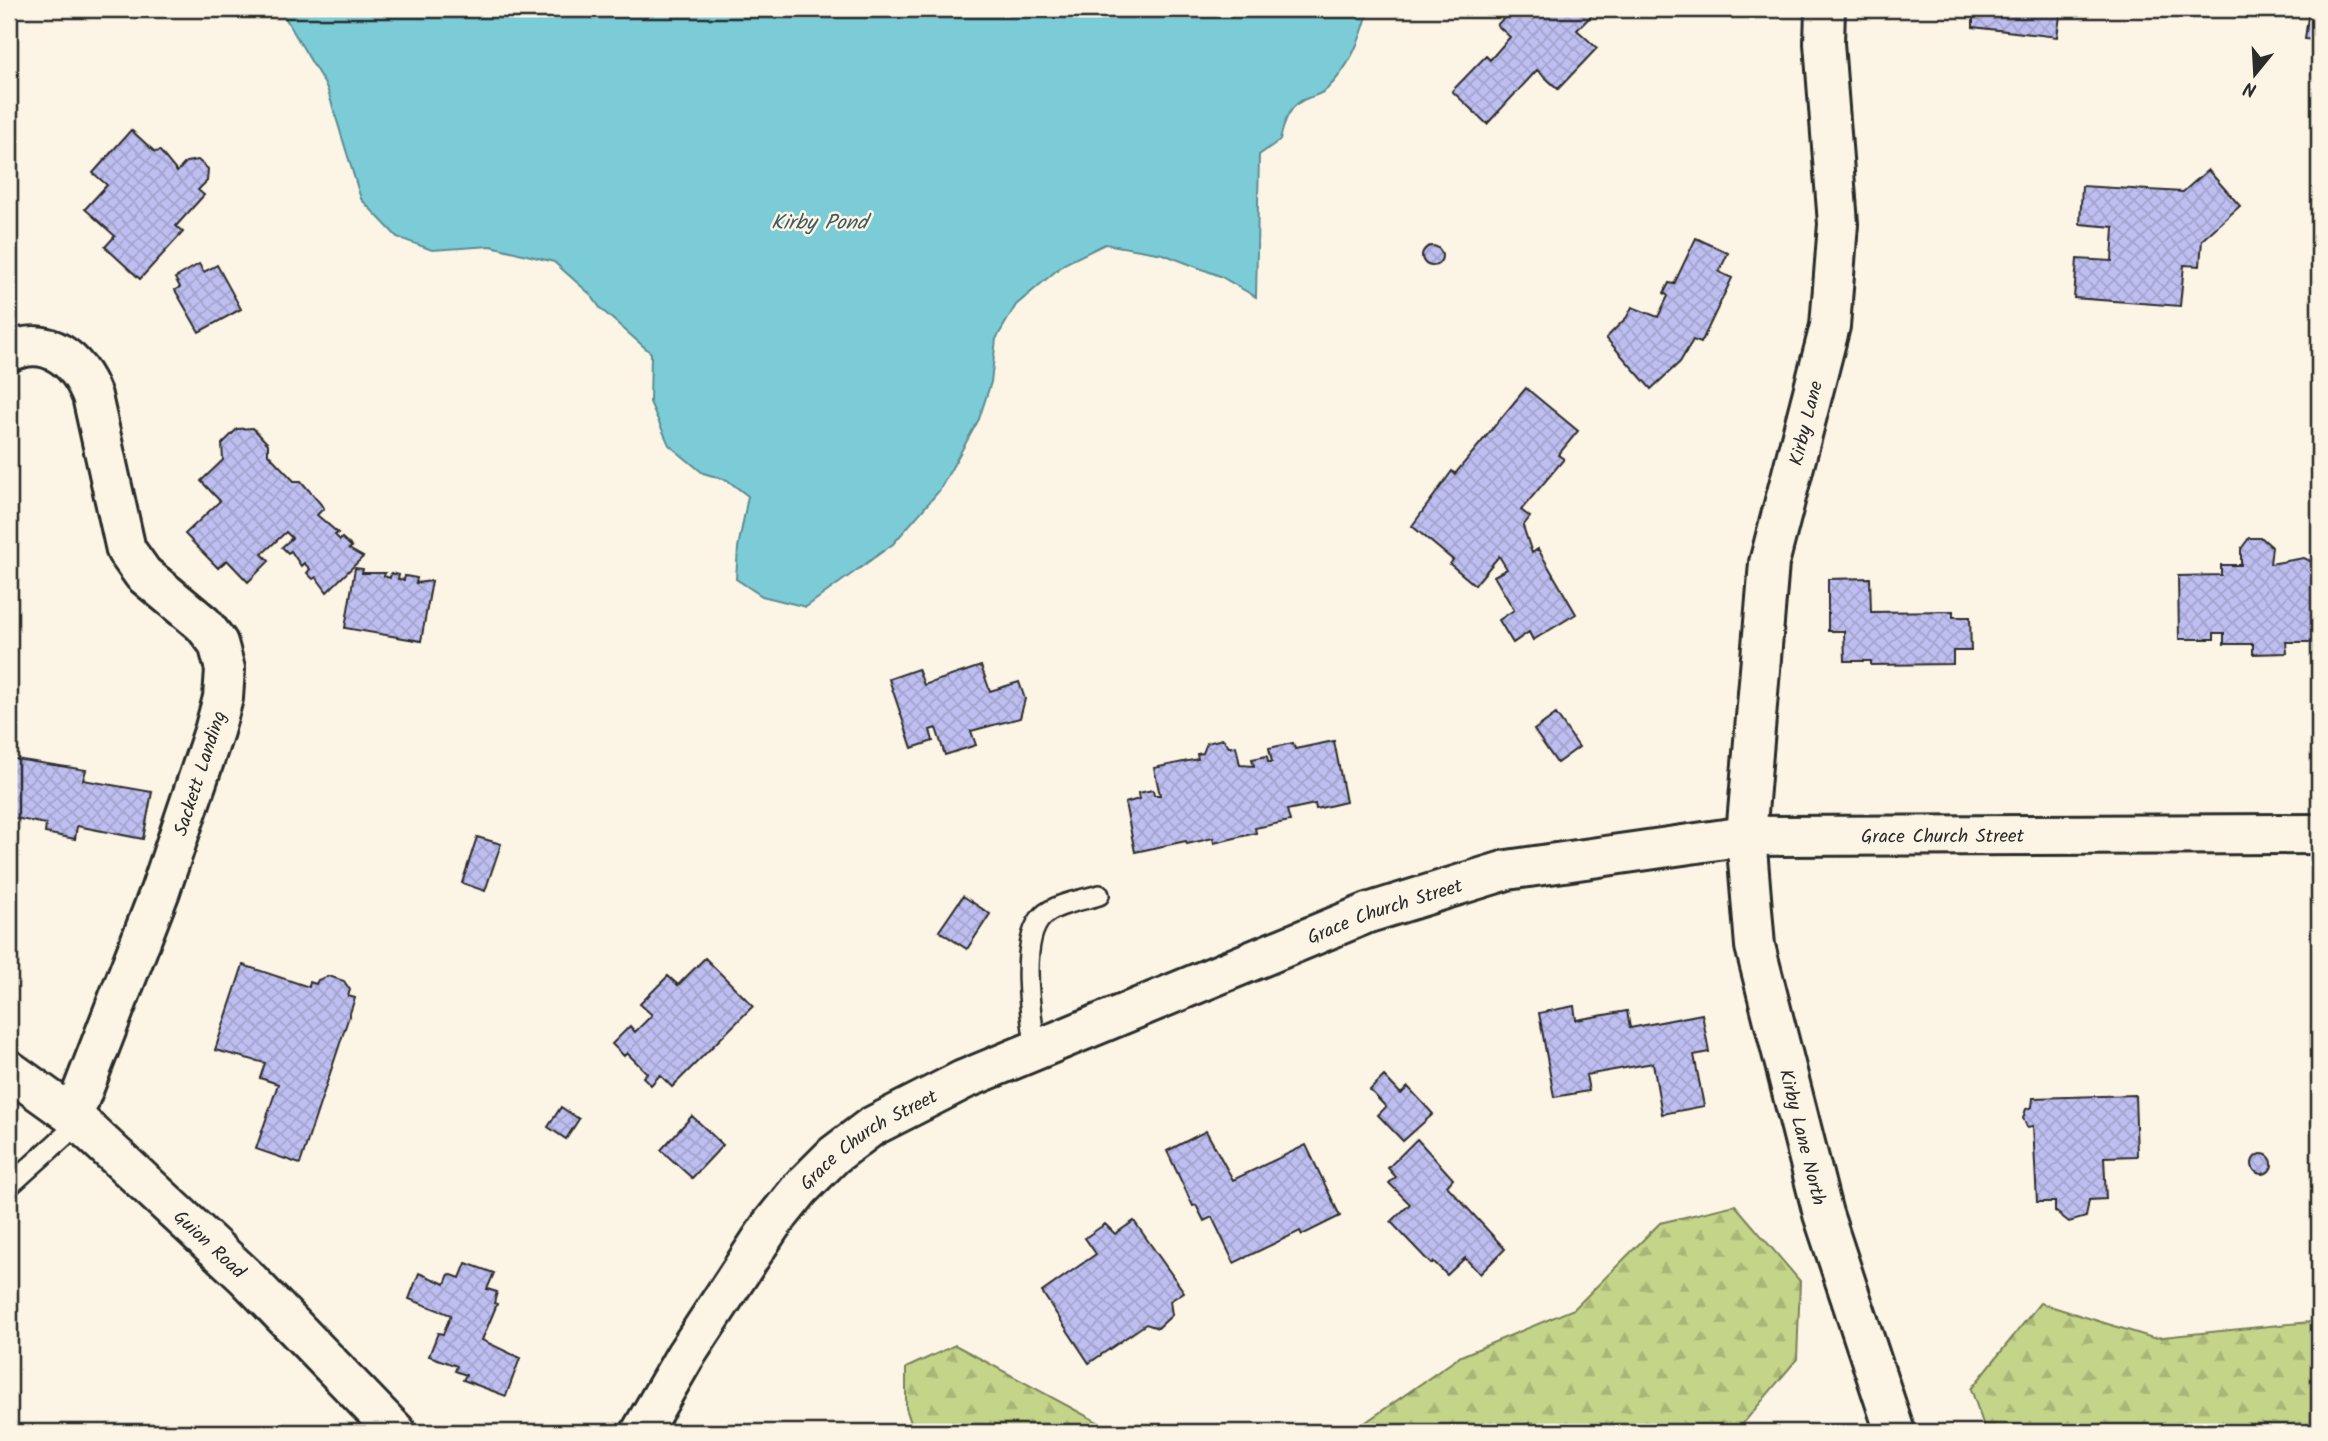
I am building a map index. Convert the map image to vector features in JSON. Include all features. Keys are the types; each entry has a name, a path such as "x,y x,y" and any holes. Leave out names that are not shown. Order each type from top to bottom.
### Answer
{"street":[{"name":"Kirby Lane","path":"1746,836 1769,563 1830,326 1838,224 1824,43 1825,9"},
{"name":"Sackett Landing","path":"9,352 19,347 41,346 67,358 84,374 92,396 127,550 143,575 204,624 218,643 225,669 223,698 214,731 173,854 76,1119"},
{"name":"Grace Church Street","path":"641,1432 685,1356 771,1225 834,1155 871,1127 915,1102 1298,939 1444,888 1507,870 1746,836 2319,834"},
{"name":"Kirby Lane North","path":"1746,836 1755,946 1823,1214 1895,1432"},
{"name":"Guion Road","path":"9,1070 76,1119 299,1329 396,1432"}],"lane":[{"path":"1036,1049 1028,982 1035,928 1043,916 1053,910 1099,895"},
{"path":"9,1186 76,1119"}],"green space":[{"path":"1735,1205 1800,1281 1797,1359 1736,1432 1328,1432 1363,1424 1461,1356 1574,1309 1660,1223"},
{"path":"2040,1303 2153,1338 2319,1321 2319,1432 1986,1432 1971,1389"},
{"path":"955,1345 1101,1424 1177,1432 914,1432 906,1408 906,1368"}],"water":[{"name":"Kirby Pond","path":"280,9 1369,9 1358,42 1342,71 1325,91 1302,101 1292,109 1280,140 1259,155 1256,297 1220,276 1163,254 1105,244 1064,264 1016,305 996,339 991,382 979,419 939,491 893,544 806,607 762,596 736,579 738,548 748,496 727,480 703,473 669,445 650,402 651,353 601,309 590,294 554,262 491,246 432,250 397,237 361,199 327,88"}],"building":[{"path":"1513,9 1520,9 1527,16 1534,9 1598,9 1577,30 1597,48 1558,89 1537,70 1487,124 1452,91 1486,56 1490,60 1510,37 1497,25"},
{"path":"1973,9 2061,9 2057,37 1973,27"},
{"path":"2309,9 2319,9 2319,41 2305,39"},
{"path":"131,130 155,152 160,151 177,172 186,162 198,160 208,169 207,181 198,190 204,195 176,226 183,232 140,279 105,247 115,236 85,209 107,185 93,173"},
{"path":"2208,170 2240,206 2202,240 2200,266 2184,265 2180,306 2074,298 2077,259 2112,261 2114,227 2080,224 2082,186 2183,192"},
{"path":"1696,238 1728,253 1719,272 1732,278 1701,343 1693,340 1680,362 1651,389 1606,338 1627,317 1632,307 1658,317 1668,296 1664,293 1669,283 1674,284"},
{"path":"1428,246 1436,246 1442,256 1436,266 1428,266 1422,260 1422,252"},
{"path":"199,264 204,272 217,265 241,309 199,332 175,290 180,287 175,278"},
{"path":"1526,388 1578,431 1558,455 1564,459 1521,510 1530,517 1523,526 1532,553 1538,549 1576,614 1533,640 1529,632 1513,643 1499,620 1514,610 1494,576 1507,569 1499,556 1475,585 1450,564 1453,560 1412,526 1452,471 1455,474"},
{"path":"253,428 268,444 268,454 294,481 301,481 324,508 317,515 338,533 335,535 340,540 342,538 352,547 349,549 363,557 327,592 316,577 313,579 307,573 310,569 304,563 301,566 291,551 288,553 282,547 292,538 286,532 262,554 269,561 248,582 227,560 218,568 185,534 220,501 201,481 223,460 222,444 237,429"},
{"path":"2249,538 2262,538 2272,547 2270,564 2304,558 2315,563 2314,568 2319,568 2319,638 2316,642 2286,642 2287,653 2253,654 2253,644 2224,644 2224,633 2214,633 2214,639 2179,639 2178,576 2221,575 2221,565 2241,565 2241,549"},
{"path":"355,568 363,569 362,573 385,573 384,576 390,578 391,573 399,575 398,579 404,580 405,576 417,578 416,583 432,581 421,641 345,628"},
{"path":"1870,578 1871,612 1953,611 1953,617 1970,617 1971,651 1953,651 1953,664 1871,665 1871,661 1845,661 1844,631 1828,631 1828,579"},
{"path":"981,666 990,691 1019,682 1025,699 1020,718 971,731 976,745 945,755 936,728 930,730 933,741 912,748 889,679 918,669 924,685"},
{"path":"1556,714 1579,747 1557,763 1534,730"},
{"path":"1223,739 1229,747 1236,746 1240,765 1254,766 1252,759 1267,756 1268,762 1272,762 1269,748 1293,743 1295,749 1334,741 1346,802 1316,809 1315,804 1287,810 1290,821 1255,828 1256,833 1214,843 1213,838 1187,844 1186,841 1135,852 1125,803 1139,799 1138,793 1153,790 1154,795 1160,795 1154,768 1198,759 1197,754 1203,753 1207,743"},
{"path":"9,758 86,770 83,780 152,792 143,839 77,826 75,839 45,833 46,824 9,817"},
{"path":"477,837 501,844 485,891 462,883"},
{"path":"963,896 990,914 967,949 939,931"},
{"path":"705,958 753,1006 672,1087 660,1075 651,1085 643,1077 647,1073 627,1053 624,1056 612,1044 630,1026 635,1032 652,1015 640,1004 668,976 678,985"},
{"path":"243,965 309,987 310,982 316,984 318,980 329,976 344,981 350,990 348,996 355,998 300,1164 256,1149 278,1084 260,1078 265,1063 215,1050"},
{"path":"1574,1006 1576,1020 1627,1011 1630,1028 1702,1014 1709,1052 1694,1055 1704,1106 1662,1114 1653,1063 1586,1075 1589,1091 1554,1097 1539,1013"},
{"path":"1384,1076 1401,1094 1408,1087 1433,1114 1403,1141 1378,1115 1386,1107 1370,1090"},
{"path":"2135,1095 2137,1156 2104,1157 2106,1199 2089,1200 2086,1217 2069,1222 2055,1211 2055,1202 2037,1202 2033,1126 2027,1127 2023,1118 2026,1109 2032,1107 2033,1098"},
{"path":"561,1107 579,1119 566,1139 548,1127"},
{"path":"692,1116 723,1145 692,1178 661,1150"},
{"path":"1206,1131 1233,1180 1306,1145 1340,1216 1302,1235 1300,1231 1234,1263 1212,1217 1204,1221 1196,1205 1193,1206 1167,1151"},
{"path":"1417,1139 1453,1179 1447,1186 1505,1249 1480,1274 1465,1258 1447,1275 1434,1262 1431,1264 1391,1222 1410,1204 1389,1183 1396,1177 1388,1168"},
{"path":"2262,1154 2269,1157 2272,1164 2269,1171 2262,1174 2255,1171 2252,1164 2255,1157"},
{"path":"1134,1221 1184,1292 1170,1301 1172,1315 1158,1328 1146,1324 1089,1363 1042,1292 1096,1254 1085,1238 1105,1224 1115,1234"},
{"path":"466,1263 494,1273 487,1289 497,1292 494,1303 497,1304 482,1340 520,1358 506,1396 463,1380 466,1375 455,1371 457,1366 429,1356 438,1333 443,1334 451,1315 409,1299 419,1273 445,1284 449,1274 460,1278"},
{"path":"1533,1423 1535,1432 1502,1432 1502,1430"}]}
